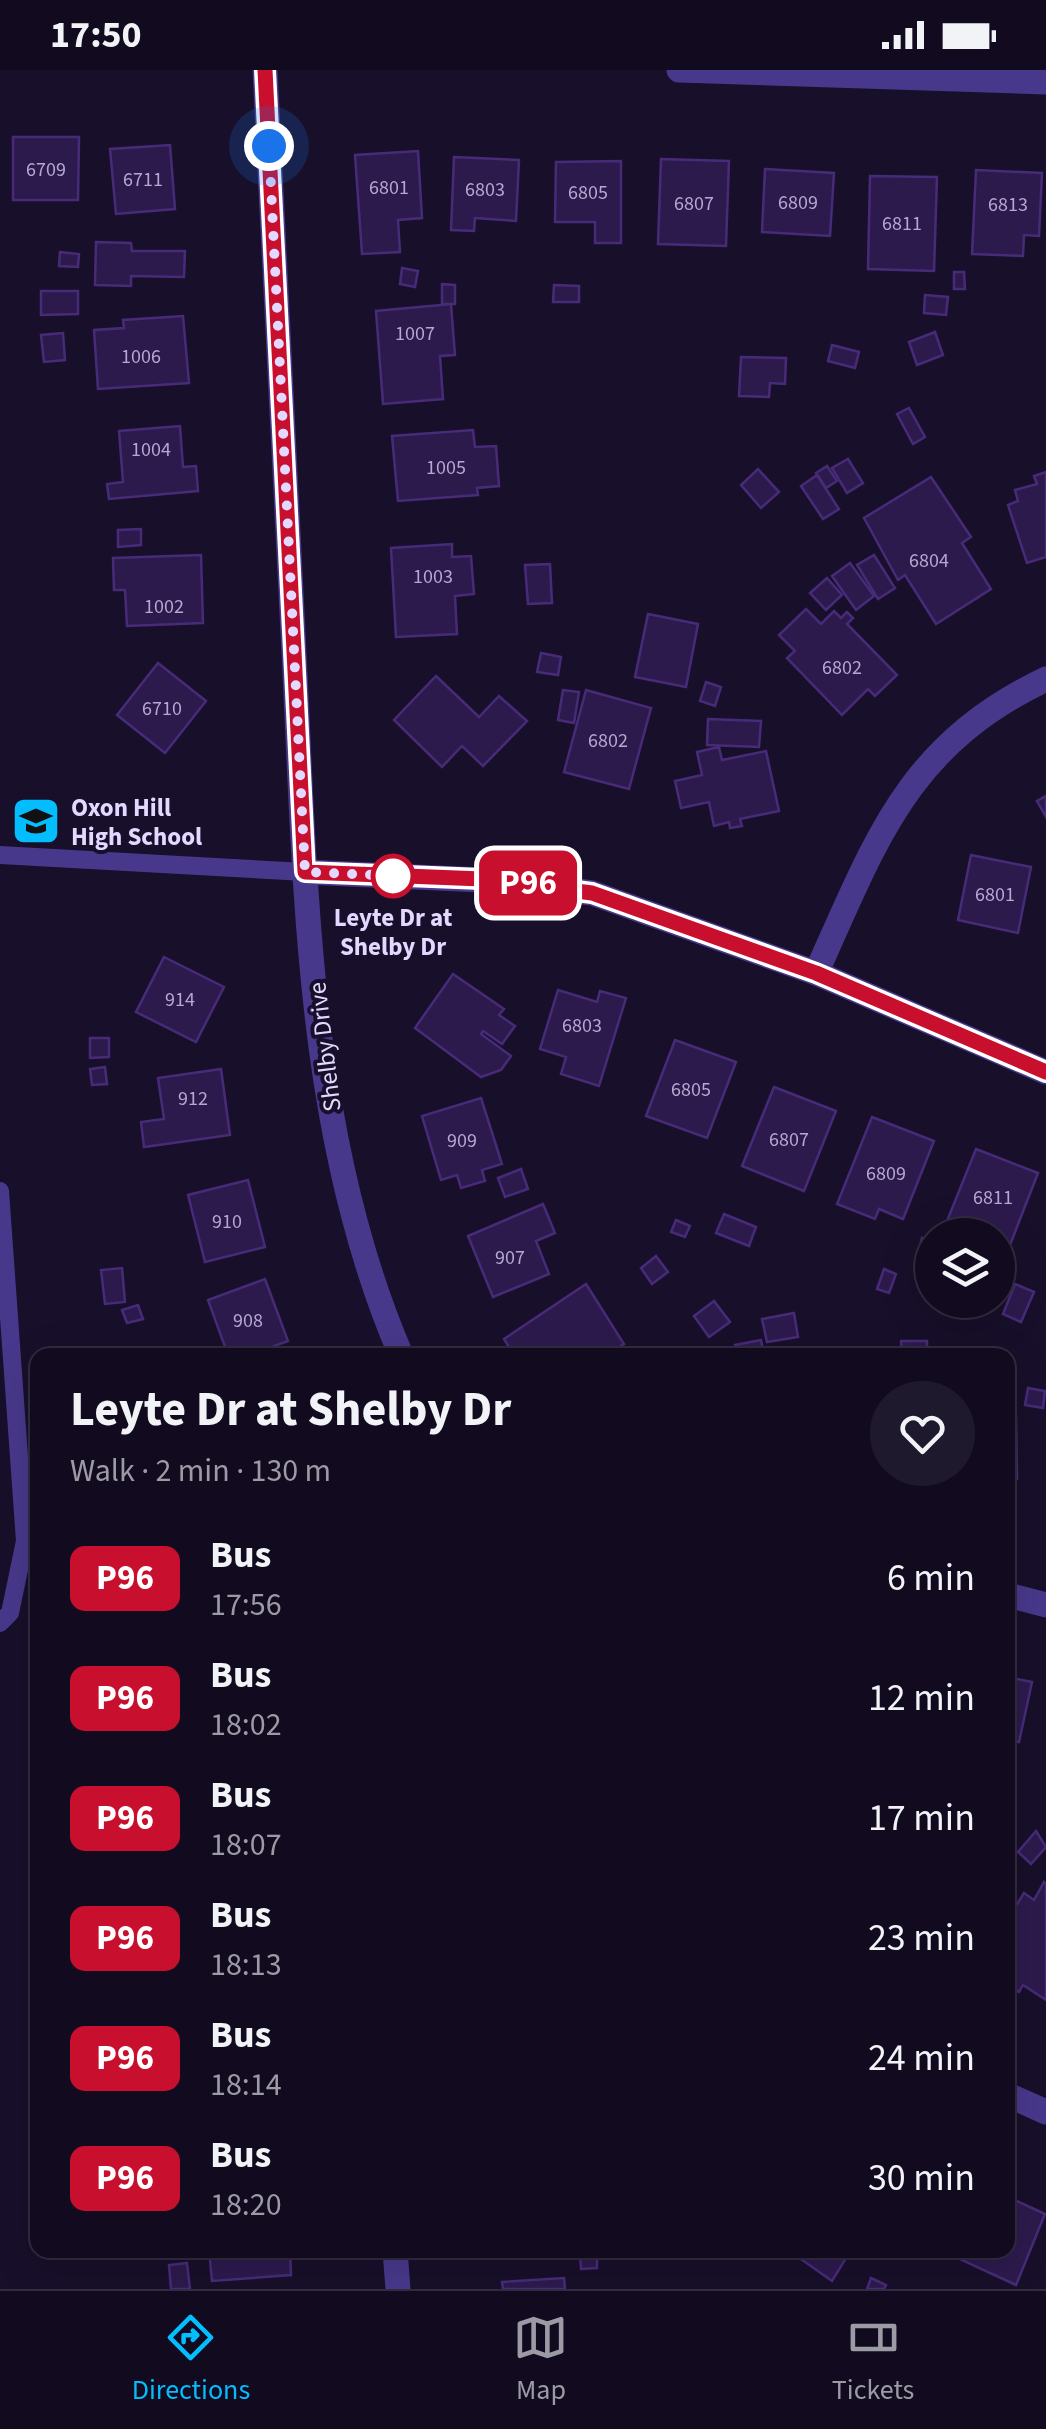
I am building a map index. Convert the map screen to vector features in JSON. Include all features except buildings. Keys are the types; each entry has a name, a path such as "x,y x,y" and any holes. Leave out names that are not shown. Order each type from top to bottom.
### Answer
{"street":[{"name":"Shelby Drive","path":"265,70 305,872 339,1168 376,1298 398,1348"},
{"path":"679,70 1037,78"},
{"path":"816,973 870,855 907,786 931,758 983,712 1046,680"},
{"path":"305,872 489,880 592,893 816,973 1046,1072"},
{"path":"1015,1596 1046,1605"},
{"path":"1015,2098 1046,2112"},
{"path":"396,2258 398,2289"}],"lane":[{"path":"0,855 305,872"},
{"path":"0,1190 25,1541 10,1612 0,1622"}],"bus line":[{"name":"P96","path":"265,70 305,872 482,879 592,893 645,908 816,973 1046,1072"}],"place":[{"name":"Oxon Hill High School","path":"36,821"},
{"name":"Leyte Dr at Shelby Dr","path":"393,876"}],"route":[{"path":"269,146 305,872 400,876 393,876"}]}
